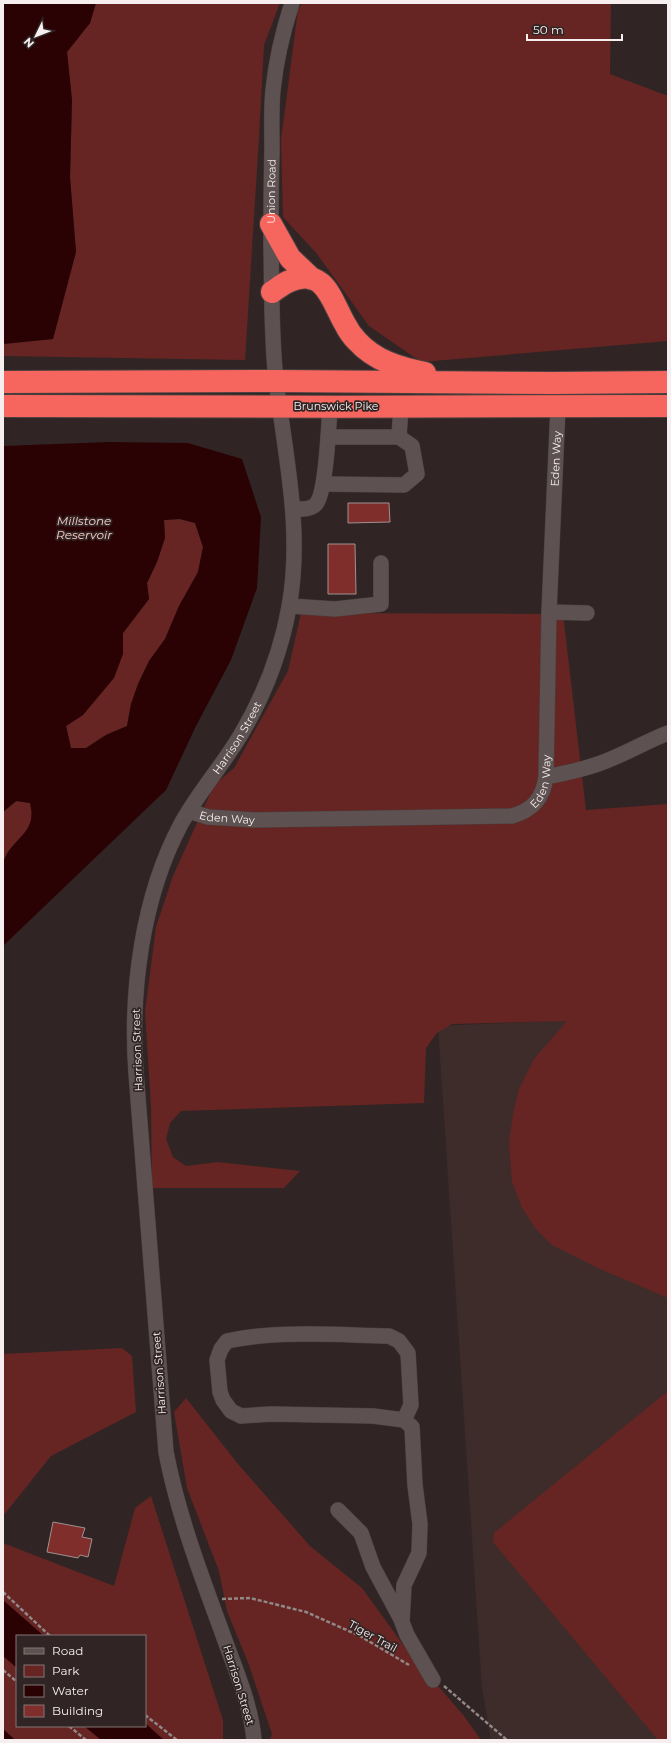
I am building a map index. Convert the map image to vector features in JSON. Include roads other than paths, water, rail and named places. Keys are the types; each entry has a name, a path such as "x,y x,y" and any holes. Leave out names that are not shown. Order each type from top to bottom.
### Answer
{"highway":[{"path":"271,224 290,258 312,279 329,291 351,334 362,346 376,356 408,370 472,382"},
{"path":"272,292 289,281 300,278 312,279"},
{"path":"3,382 668,382"},
{"name":"Brunswick Pike","path":"3,406 401,406 666,409"}],"street":[{"name":"Union Road","path":"276,381 272,335 271,224 273,89 280,45 292,3"},
{"name":"Harrison Street","path":"254,1740 251,1720 245,1700 178,1503 166,1452 134,1048 135,1002 146,929 160,872 174,838 188,811 240,737 260,699 275,662 290,606 295,563 293,509 276,381"},
{"path":"293,509 312,508 317,504 320,497 324,484 330,406"},
{"path":"399,437 401,406"},
{"name":"Eden Way","path":"188,811 208,817 254,820 512,816 524,813 536,802 545,788 546,777 549,612 558,407"},
{"path":"324,484 404,486 417,474 412,446 399,437 328,437"},
{"path":"290,606 335,609 381,604 381,563"},
{"path":"549,612 586,613"},
{"path":"546,777 606,761 649,740 668,733"},
{"path":"402,1622 404,1585 419,1553 420,1524 415,1485 412,1427 404,1420 373,1416 271,1414 241,1416 232,1411 223,1400 220,1392 217,1360 221,1349 227,1341 244,1337 280,1335 389,1336 399,1341 408,1353 411,1405 404,1420"},
{"path":"338,1510 361,1534 373,1567 402,1622 407,1635 433,1680"}],"water":[{"path":"3,3 96,3 90,23 67,52 72,100 70,177 76,252 53,339 3,344"},
{"name":"Millstone Reservoir","path":"109,442 188,443 242,459 261,517 257,588 231,660 196,726 166,790 3,946 3,863 7,854 27,829 31,814 30,803 16,801 3,812 3,446","holes":["180,519 195,523 203,547 198,572 179,606 165,639 149,661 138,684 131,704 127,726 106,735 86,748 71,748 66,726 83,715 114,678 123,654 123,633 149,599 147,583 157,562 165,538 164,520"]},
{"path":"3,1600 43,1635 16,1635 16,1667 3,1656"},
{"path":"146,1724 164,1740 101,1740 85,1727 146,1727"},
{"path":"3,1729 14,1739 15,1740 3,1740"}]}
